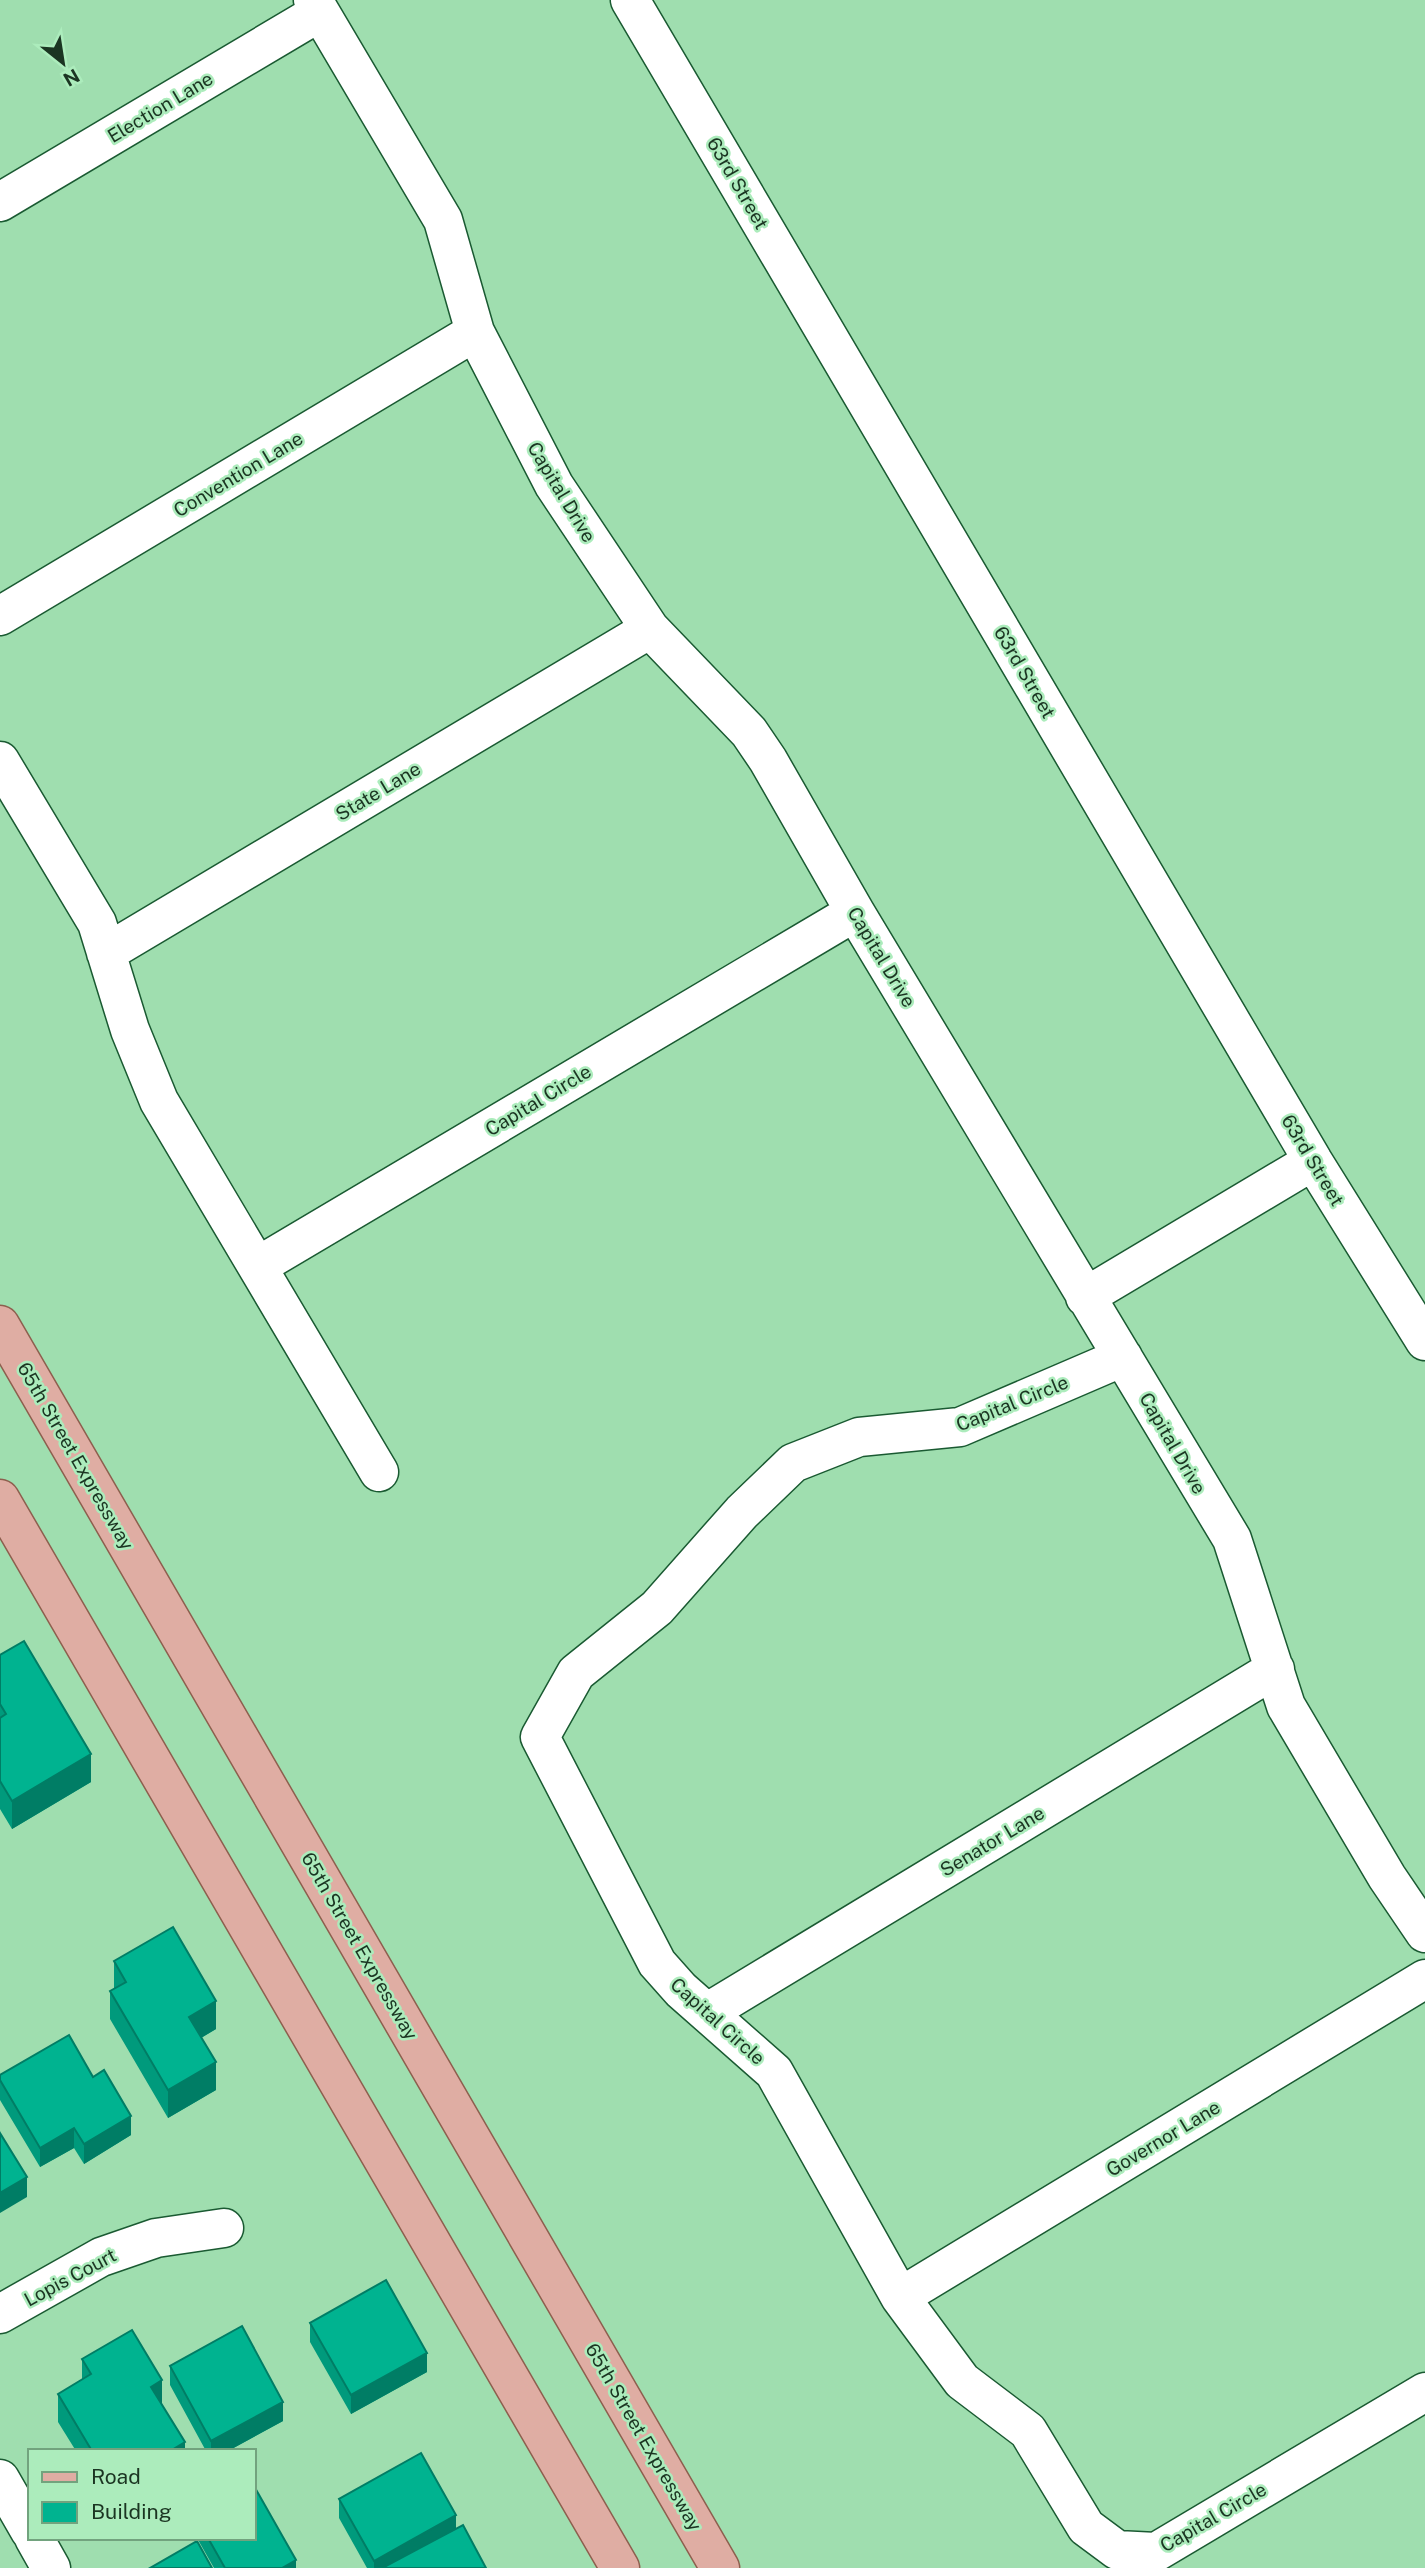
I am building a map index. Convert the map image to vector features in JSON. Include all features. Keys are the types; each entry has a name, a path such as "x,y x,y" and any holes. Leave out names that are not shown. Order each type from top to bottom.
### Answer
{"main road":[{"name":"65th Street Expressway","path":"0,1325 720,2568"},
{"path":"0,1499 620,2568"}],"street":[{"name":"63rd Street","path":"631,0 1313,1161 1425,1341"},
{"name":"Election Lane","path":"0,202 317,6"},
{"name":"Capital Drive","path":"317,6 443,220 475,332 554,485 650,629 749,732 768,760 855,912 1232,1539 1286,1706 1387,1877 1425,1933"},
{"name":"Convention Lane","path":"0,616 475,332"},
{"name":"State Lane","path":"106,953 650,629"},
{"path":"0,761 97,923 130,1030 159,1101 379,1472"},
{"name":"Capital Circle","path":"258,1266 855,912"},
{"path":"1085,1297 1313,1161"},
{"name":"Capital Circle","path":"1123,1357 960,1427 859,1437 793,1463 742,1512 657,1608 576,1673 540,1737 657,1963 681,1990 774,2072 900,2297 962,2381 1028,2431 1086,2527 1118,2550 1157,2552 1425,2392"},
{"name":"Senator Lane","path":"708,2012 1275,1670"},
{"name":"Governor Lane","path":"900,2297 1425,1979"},
{"name":"Lopis Court","path":"0,2314 101,2257 156,2238 224,2228"},
{"path":"0,2479 28,2528"},
{"path":"35,2540 51,2568"}],"building":[{"path":"24,1641 91,1754 12,1801 0,1781 0,1718 6,1714 0,1704 0,1655"},
{"path":"173,1927 216,2001 189,2017 216,2062 168,2090 110,1991 126,1982 114,1961"},
{"path":"69,2035 93,2077 104,2070 131,2116 84,2144 74,2128 40,2148 0,2080 0,2075"},
{"path":"0,2133 27,2177 0,2193"},
{"path":"386,2280 427,2353 351,2395 310,2323"},
{"path":"242,2326 283,2402 211,2441 170,2366"},
{"path":"132,2330 162,2380 151,2387 185,2442 173,2449 91,2449 58,2394 91,2374 82,2359"},
{"path":"421,2453 456,2515 374,2561 339,2499"},
{"path":"256,2490 296,2560 282,2568 225,2568 209,2540 256,2540"},
{"path":"463,2525 486,2568 384,2567"},
{"path":"197,2541 212,2568 150,2568"}]}
